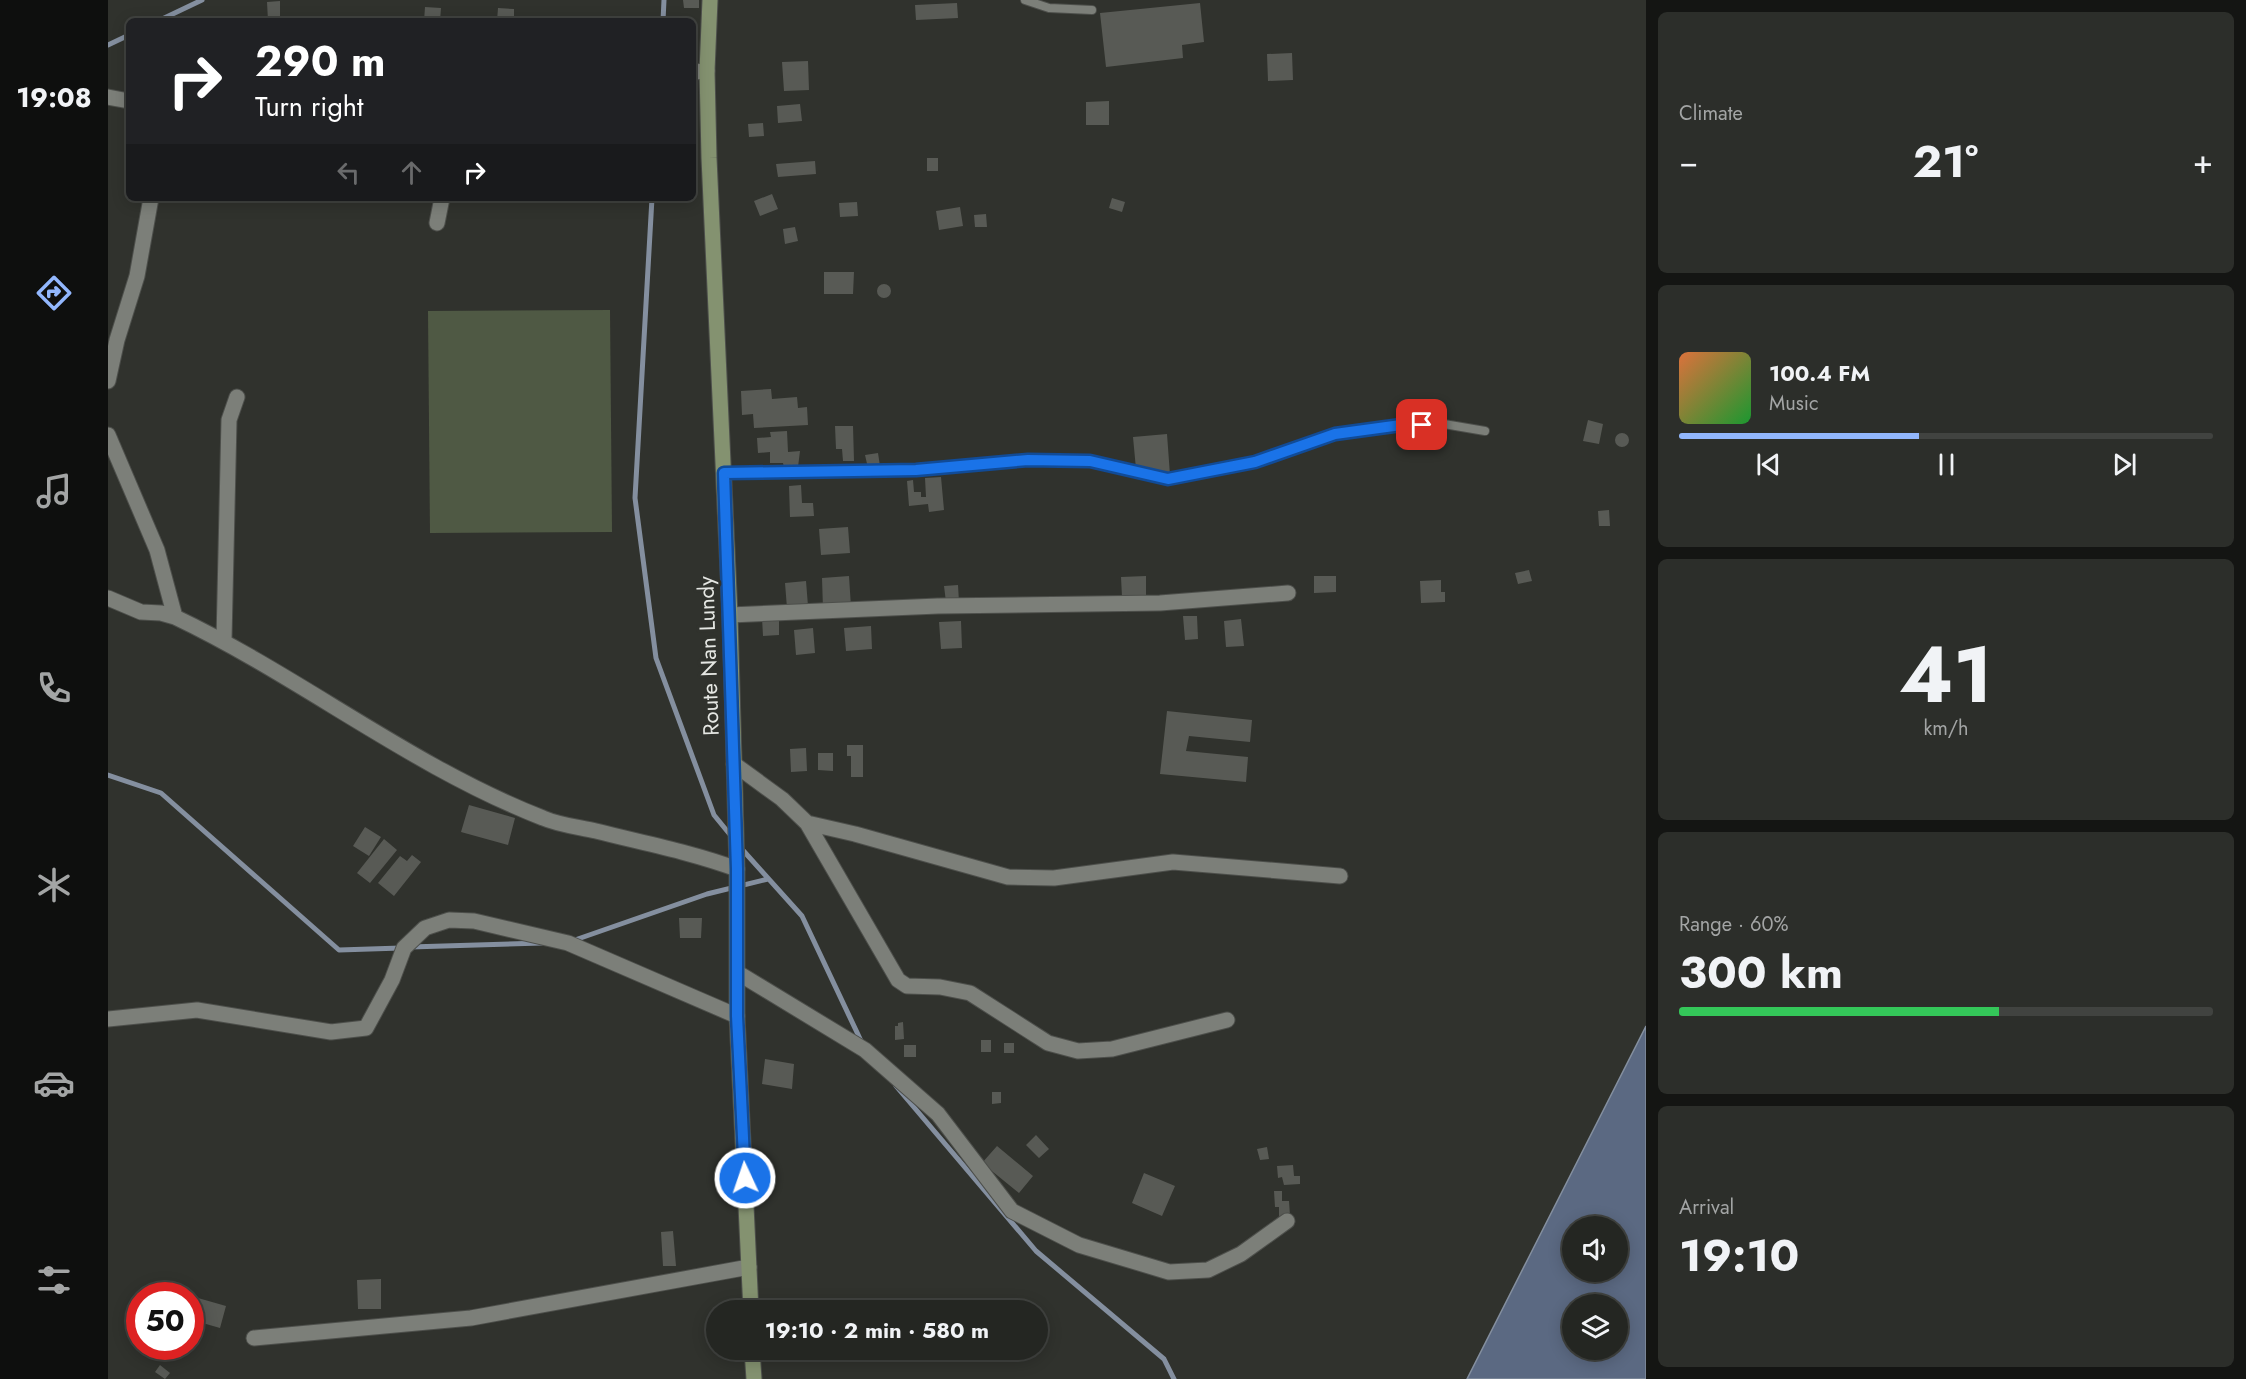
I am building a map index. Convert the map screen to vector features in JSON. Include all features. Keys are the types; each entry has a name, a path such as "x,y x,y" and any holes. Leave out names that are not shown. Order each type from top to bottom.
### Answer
{"main road":[{"name":"Route Nan Lundy","path":"710,0 700,71 709,158 730,615 737,869 737,1016 750,1300"},
{"path":"753,1360 754,1379"}],"street":[{"path":"108,97 126,100"},
{"path":"108,381 117,340 137,276 150,201"},
{"path":"437,223 441,201"},
{"path":"224,640 229,420 237,397"},
{"path":"108,435 157,550 175,617"},
{"path":"730,615 938,606 1160,603 1287,593"},
{"path":"108,598 141,612 161,613 175,617 224,640 437,768 544,819 711,859 737,869"},
{"path":"734,764 782,799 807,823 898,980 907,986 940,987 970,993 1048,1043 1078,1052 1112,1048 1227,1020"},
{"path":"807,823 855,834 1008,878 1054,878 1173,862 1340,876"},
{"path":"108,1019 197,1010 331,1032 366,1028 392,980 404,948 425,928 449,920 474,921 568,943 737,1016"},
{"path":"738,973 865,1050 938,1114 1012,1211 1079,1245 1169,1272 1208,1270 1241,1254 1287,1221"},
{"path":"254,1338 471,1318 749,1267"}],"lane":[{"path":"1025,0 1049,8 1092,10"},
{"path":"724,473 916,470 1028,460 1090,461 1168,479 1255,462 1335,434 1401,425 1444,424 1485,431"}],"green space":[{"path":"610,310 612,532 430,533 428,311"}],"water":[{"path":"1646,1026 1646,1379 1467,1379"}],"building":[{"path":"683,0 699,0 699,8 684,8"},
{"path":"280,1 280,18 268,18 267,2"},
{"path":"957,3 958,18 916,20 915,5"},
{"path":"1200,3 1204,42 1182,45 1183,58 1106,67 1100,13"},
{"path":"425,7 441,8 440,18 424,18"},
{"path":"498,8 514,9 514,18 497,18"},
{"path":"1292,53 1293,80 1268,81 1267,54"},
{"path":"808,61 809,90 784,91 782,62"},
{"path":"1109,101 1109,125 1086,125 1086,102"},
{"path":"800,104 802,121 778,123 777,106"},
{"path":"763,123 764,136 749,137 748,124"},
{"path":"927,158 938,158 938,171 927,171"},
{"path":"815,161 816,174 778,177 776,164"},
{"path":"772,194 778,209 760,216 754,201"},
{"path":"1112,198 1125,202 1122,212 1109,208"},
{"path":"857,202 858,216 840,217 839,203"},
{"path":"960,207 963,226 939,230 936,211"},
{"path":"986,214 987,227 975,227 974,215"},
{"path":"795,227 798,241 785,244 783,229"},
{"path":"824,272 854,272 853,294 824,294"},
{"path":"884,284 889,286 891,291 889,296 884,298 879,296 877,291 879,286"},
{"path":"771,389 772,399 797,397 798,408 807,407 808,425 754,428 753,414 742,415 741,391"},
{"path":"1588,420 1603,424 1599,444 1583,441"},
{"path":"835,426 853,426 854,461 843,461 842,449 836,449"},
{"path":"787,431 788,452 800,451 798,467 784,467 783,463 770,463 770,452 758,453 757,438 771,437 770,432"},
{"path":"1622,433 1627,435 1629,440 1627,445 1622,447 1617,445 1615,440 1617,435"},
{"path":"1167,434 1170,475 1136,469 1133,437"},
{"path":"878,453 880,466 868,468 865,455"},
{"path":"941,477 944,510 929,512 928,504 909,506 907,481 913,480 914,492 921,492 921,497 926,497 925,478"},
{"path":"801,485 802,503 813,503 814,516 790,517 789,486"},
{"path":"1609,510 1610,526 1599,526 1598,511"},
{"path":"848,527 850,553 821,555 819,529"},
{"path":"1529,570 1532,581 1518,584 1515,573"},
{"path":"849,576 851,607 823,609 822,578"},
{"path":"1146,576 1146,597 1122,597 1121,577"},
{"path":"1314,576 1336,576 1336,592 1314,593"},
{"path":"1441,580 1441,592 1445,592 1445,602 1421,603 1420,581"},
{"path":"806,581 808,606 787,608 785,583"},
{"path":"958,585 959,602 946,602 944,586"},
{"path":"1183,616 1197,616 1198,639 1185,640"},
{"path":"779,617 779,635 763,636 762,618"},
{"path":"1241,619 1244,646 1226,647 1224,621"},
{"path":"961,621 962,648 941,649 939,622"},
{"path":"871,626 872,649 846,651 844,628"},
{"path":"813,628 815,653 796,655 794,630"},
{"path":"1167,711 1252,720 1250,742 1189,736 1186,751 1248,757 1246,782 1160,774"},
{"path":"847,745 863,745 863,777 851,777 851,756 847,756"},
{"path":"806,748 807,771 791,772 790,749"},
{"path":"818,753 833,753 833,771 818,770"},
{"path":"469,805 515,818 508,845 461,832"},
{"path":"365,827 381,837 369,856 353,846"},
{"path":"384,839 397,850 370,883 357,873"},
{"path":"412,855 421,862 394,896 378,883 400,856 407,861"},
{"path":"679,918 702,918 701,938 680,938"},
{"path":"903,1022 904,1039 895,1040 895,1026"},
{"path":"981,1040 991,1040 991,1052 981,1052"},
{"path":"1004,1043 1014,1043 1014,1053 1004,1053"},
{"path":"904,1045 916,1045 916,1057 904,1057"},
{"path":"765,1059 794,1064 792,1089 762,1084"},
{"path":"992,1092 1001,1092 1001,1103 992,1104"},
{"path":"1036,1135 1049,1149 1039,1158 1026,1145"},
{"path":"997,1146 1033,1176 1019,1193 982,1163"},
{"path":"1267,1147 1269,1159 1260,1160 1257,1149"},
{"path":"1293,1165 1294,1176 1300,1176 1300,1184 1284,1185 1282,1177 1278,1178 1277,1166"},
{"path":"1144,1173 1175,1186 1162,1216 1132,1203"},
{"path":"1274,1191 1282,1191 1282,1201 1289,1201 1290,1216 1279,1217 1279,1207 1275,1207"},
{"path":"673,1231 676,1266 663,1266 661,1232"},
{"path":"381,1279 381,1309 358,1309 357,1280"},
{"path":"204,1300 226,1306 220,1328 204,1323"},
{"path":"160,1365 170,1373 165,1379 155,1372"}],"waterway":[{"path":"164,18 202,0"},
{"path":"663,18 664,0"},
{"path":"108,45 126,36"},
{"path":"652,201 635,498 656,658 714,815 732,837"},
{"path":"108,775 161,793 339,950 401,948"},
{"path":"740,847 802,916 862,1043"},
{"path":"572,941 707,894 768,879"},
{"path":"410,947 542,943"},
{"path":"896,1086 1036,1251 1164,1359 1174,1379"}],"route":[{"path":"745,1178 737,1016 737,869 724,473 916,470 1028,460 1090,461 1168,479 1255,462 1335,434 1401,425 1422,425"}]}
